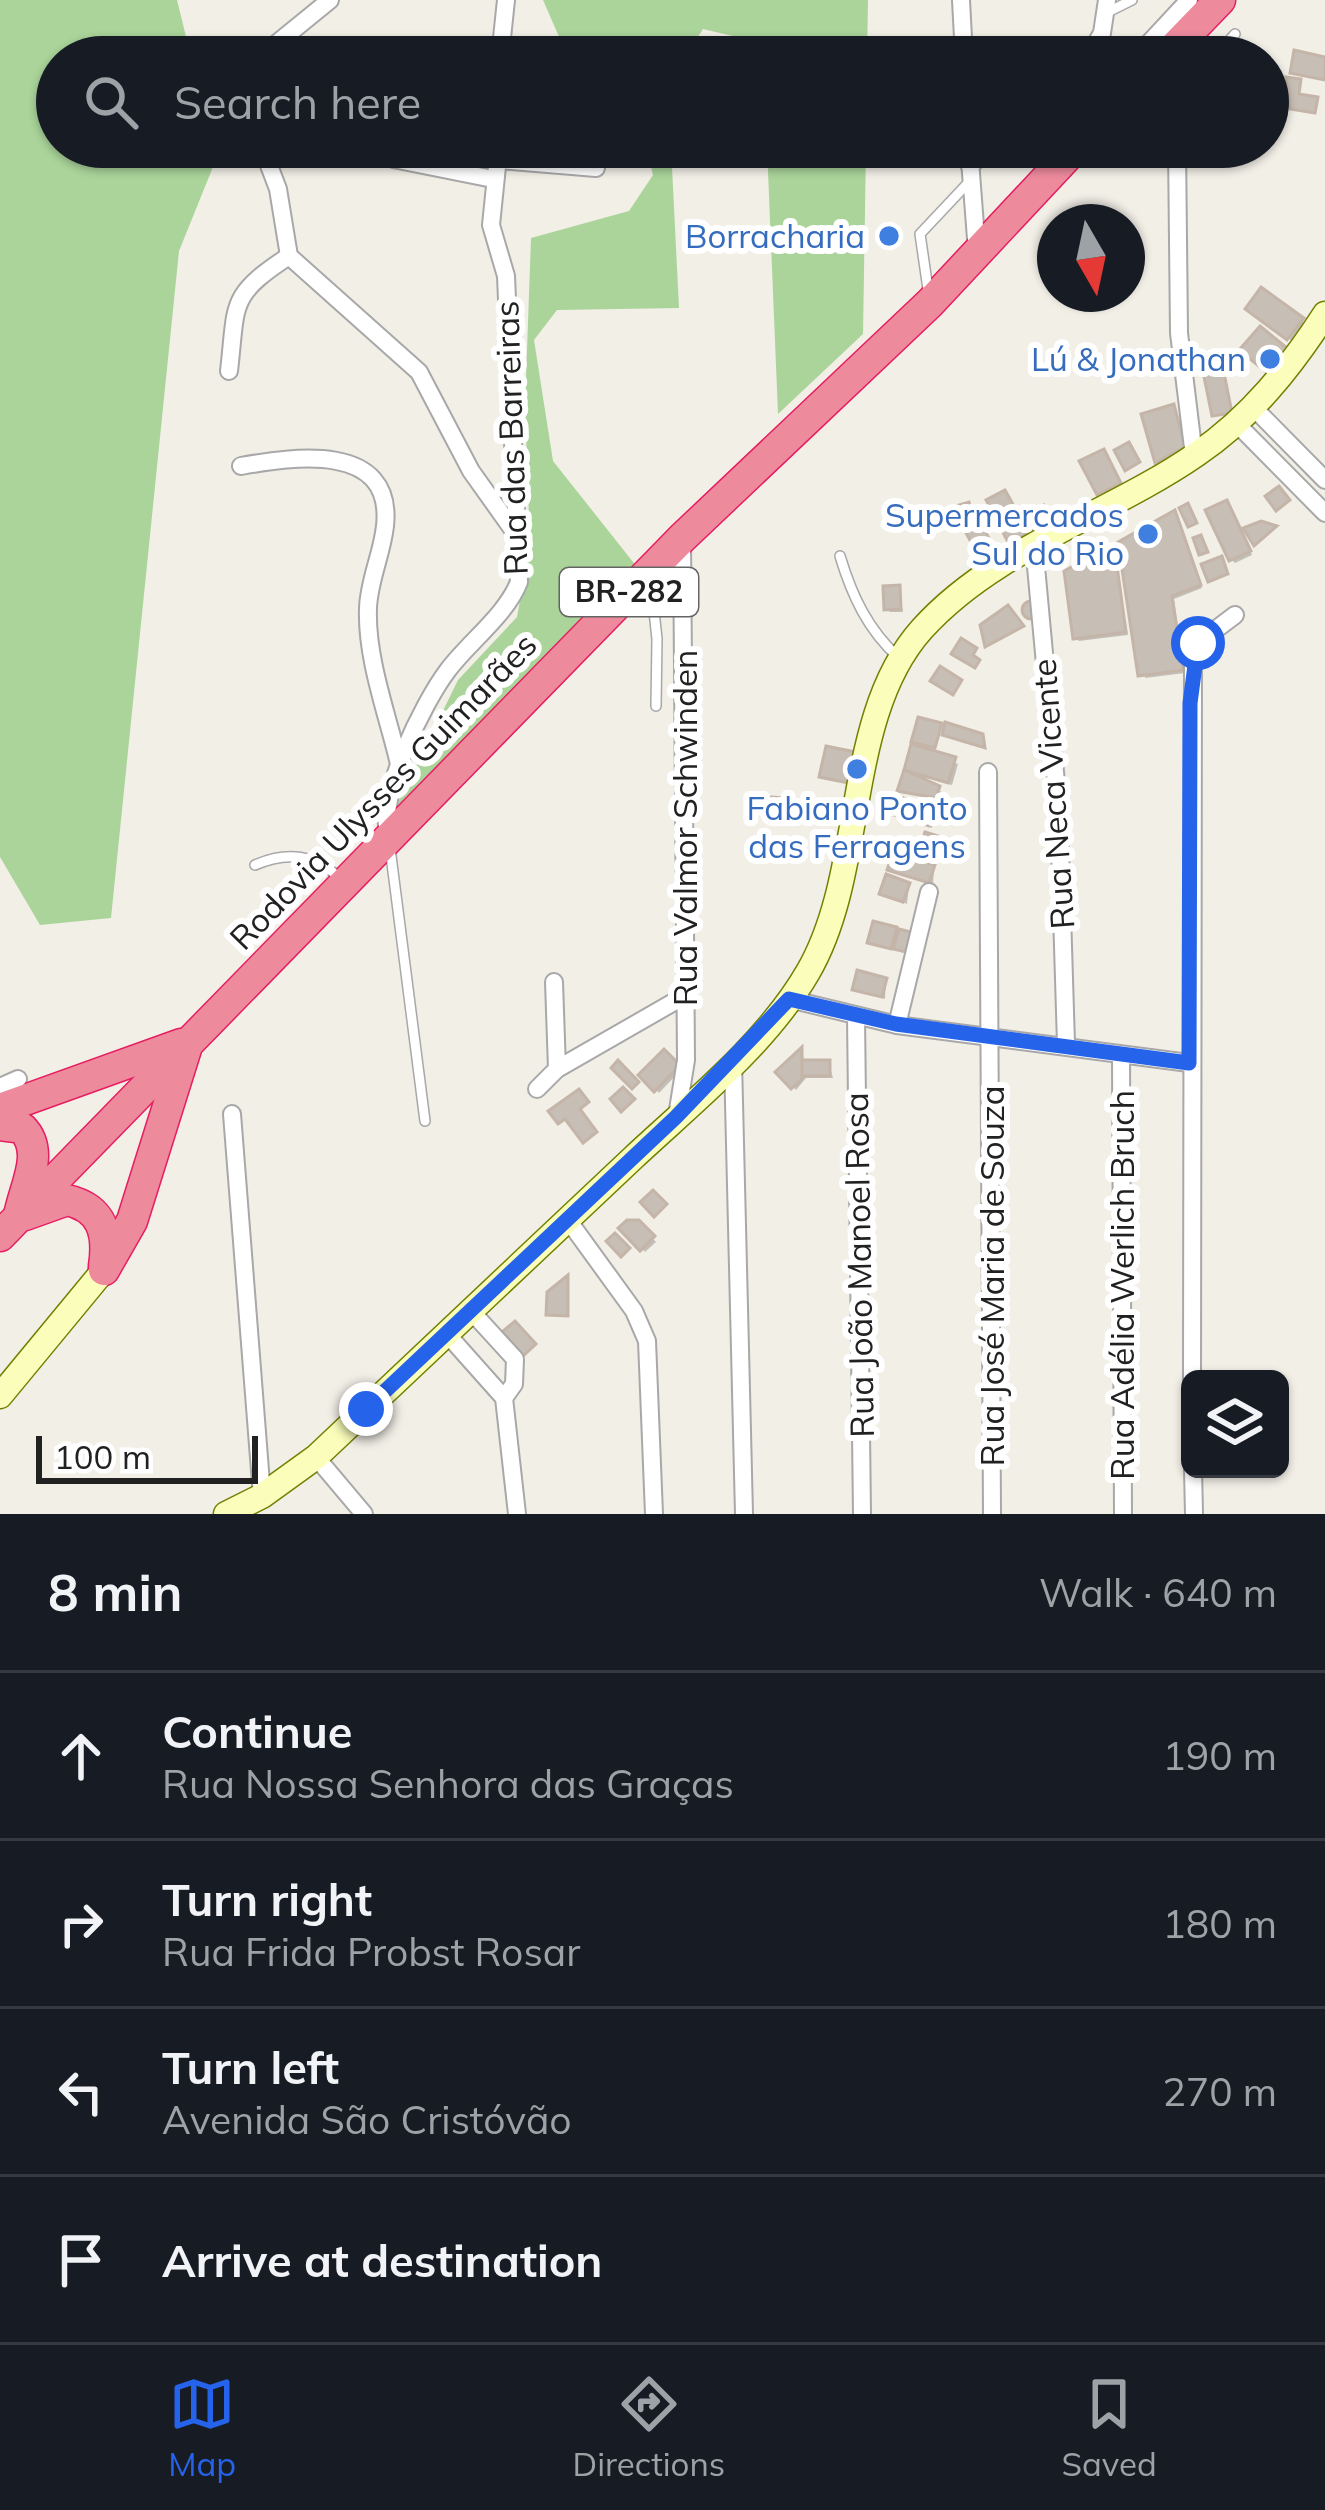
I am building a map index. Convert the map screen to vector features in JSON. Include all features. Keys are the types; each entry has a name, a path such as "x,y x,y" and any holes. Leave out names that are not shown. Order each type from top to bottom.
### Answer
{"highway":[{"path":"1185,36 1220,0"},
{"name":"Rodovia Ulysses Guimarães","path":"10,1226 682,538 930,303 1056,168"},
{"path":"0,1108 187,1043"},
{"path":"104,1270 132,1221 187,1043"},
{"path":"0,1124 22,1128 33,1141 35,1158 10,1226"},
{"path":"10,1226 67,1200 93,1210 106,1234 104,1270"}],"main road":[{"path":"226,1514 262,1496 316,1457 676,1117 789,999 824,942 878,712 901,659 921,630 1034,545 1194,456 1245,415 1323,320"},
{"path":"0,1396 104,1270"}],"street":[{"path":"306,22 314,0"},
{"path":"288,36 330,0"},
{"path":"502,36 506,0"},
{"path":"961,0 963,36"},
{"path":"1156,36 1189,0"},
{"path":"1096,36 1107,6"},
{"path":"270,168 289,256 418,372 471,471 515,532"},
{"path":"438,168 494,179"},
{"name":"Rua das Barreiras","path":"389,836 384,820 400,765 439,683 515,591 506,276 491,225 496,168"},
{"path":"969,168 977,253"},
{"path":"1178,168 1179,333 1194,456"},
{"path":"229,371 240,298 248,283 289,256"},
{"path":"1245,415 1325,480"},
{"path":"1245,415 1325,512"},
{"path":"241,466 299,457 333,458 354,465 379,489 385,524 368,611 400,765"},
{"name":"Rua Valmor Schwinden","path":"676,1117 686,1060 682,538"},
{"name":"Rua Neca Vicente","path":"1034,545 1059,815 1066,1044"},
{"path":"1192,1370 1193,655 1198,643 1235,615"},
{"name":"Rua José Maria de Souza","path":"988,772 992,1514"},
{"path":"896,1024 929,892"},
{"path":"554,982 557,1069"},
{"path":"537,1089 557,1069 686,995"},
{"path":"789,999 896,1024 1189,1063"},
{"name":"Rua João Manoel Rosa","path":"856,1017 862,1514"},
{"name":"Rua Adélia Werlich Bruch","path":"1121,1055 1124,1514"},
{"path":"733,1060 744,1514"},
{"path":"0,1087 18,1079"},
{"path":"232,1114 262,1496"},
{"path":"568,1220 634,1311 647,1341 654,1514"},
{"path":"472,1312 514,1359 514,1384 504,1398"},
{"path":"447,1334 504,1398 517,1514"},
{"path":"316,1457 364,1514"},
{"path":"1193,1478 1194,1514"}],"lane":[{"path":"1107,6 1132,0"},
{"path":"930,303 920,234 967,168"},
{"path":"840,556 861,611 879,639 901,659"},
{"path":"650,572 657,639 656,706"},
{"path":"389,836 425,1120"},
{"path":"255,865 300,857 322,864 344,883"}],"green space":[{"path":"0,0 177,0 186,36 36,36 36,168 213,168 179,251 111,918 40,925 0,857"},
{"path":"543,0 868,0 867,36 733,36 703,29 698,36 559,36"},
{"path":"651,168 672,168 679,308 557,310 534,340 553,461 637,567 396,807 458,680 517,617 530,545 525,407 531,238 629,211 653,175"},
{"path":"768,168 866,168 863,334 778,414"}],"building":[{"path":"1294,50 1325,57 1325,80 1290,73"},
{"path":"1289,77 1301,79 1299,94 1318,97 1315,113 1290,109"},
{"path":"1261,287 1304,318 1287,340 1245,309"},
{"path":"1260,326 1287,348 1266,372 1239,350"},
{"path":"1223,368 1232,413 1212,416 1203,372"},
{"path":"1174,404 1185,447 1155,463 1141,414"},
{"path":"1129,442 1140,462 1125,471 1114,450"},
{"path":"1104,449 1121,483 1097,495 1079,461"},
{"path":"1279,486 1290,500 1276,511 1265,496"},
{"path":"1005,490 1029,533 1009,544 986,500"},
{"path":"1227,500 1251,551 1229,561 1205,510"},
{"path":"969,502 974,519 955,525 952,507"},
{"path":"1188,503 1197,523 1188,527 1179,508"},
{"path":"1044,505 1052,522 1034,531 1026,514"},
{"path":"1175,510 1201,585 1172,596 1183,670 1138,676 1118,542"},
{"path":"1261,521 1277,526 1254,546 1243,528"},
{"path":"980,522 995,549 979,557 965,531"},
{"path":"1201,535 1208,552 1199,555 1193,538"},
{"path":"1114,544 1126,632 1073,639 1064,571"},
{"path":"1222,556 1228,574 1208,582 1201,564"},
{"path":"900,585 901,609 884,610 883,586"},
{"path":"1031,601 1040,610 1031,619 1022,610"},
{"path":"1008,605 1024,626 985,647 980,625"},
{"path":"961,638 977,648 973,655 980,660 975,668 951,654"},
{"path":"940,666 962,680 953,695 930,681"},
{"path":"918,717 942,723 935,748 911,742"},
{"path":"945,722 983,734 985,748 942,735"},
{"path":"911,744 956,757 948,783 904,770"},
{"path":"826,746 865,754 858,785 819,777"},
{"path":"904,770 940,786 936,798 897,791"},
{"path":"897,796 935,808 929,826 891,814"},
{"path":"771,797 798,799 797,814 769,812"},
{"path":"925,832 938,836 931,856 918,852"},
{"path":"893,852 935,865 929,883 887,870"},
{"path":"886,874 910,883 903,902 879,894"},
{"path":"873,921 897,927 891,949 867,943"},
{"path":"899,929 915,933 910,953 893,949"},
{"path":"857,970 887,978 882,997 852,990"},
{"path":"802,1047 802,1079 791,1089 775,1072"},
{"path":"664,1049 680,1065 654,1092 638,1075"},
{"path":"618,1060 639,1082 632,1089 611,1068"},
{"path":"802,1060 830,1060 830,1076 802,1076"},
{"path":"623,1087 635,1099 621,1112 610,1099"},
{"path":"579,1089 589,1102 580,1109 597,1132 583,1143 565,1119 558,1124 548,1111"},
{"path":"653,1190 667,1204 654,1217 640,1202"},
{"path":"627,1220 639,1220 655,1236 640,1251 618,1228"},
{"path":"615,1233 630,1248 621,1257 606,1241"},
{"path":"568,1275 568,1316 546,1315 547,1292"},
{"path":"515,1321 536,1344 523,1356 502,1332"}],"place":[{"name":"Borracharia","path":"889,236"},
{"name":"Lú & Jonathan","path":"1270,359"},
{"name":"Supermercados Sul do Rio","path":"1148,534"},
{"name":"Fabiano Ponto das Ferragens","path":"857,769"}],"route":[{"path":"366,1409 676,1117 789,999 896,1024 1189,1063 1190,703 1198,643"}]}
